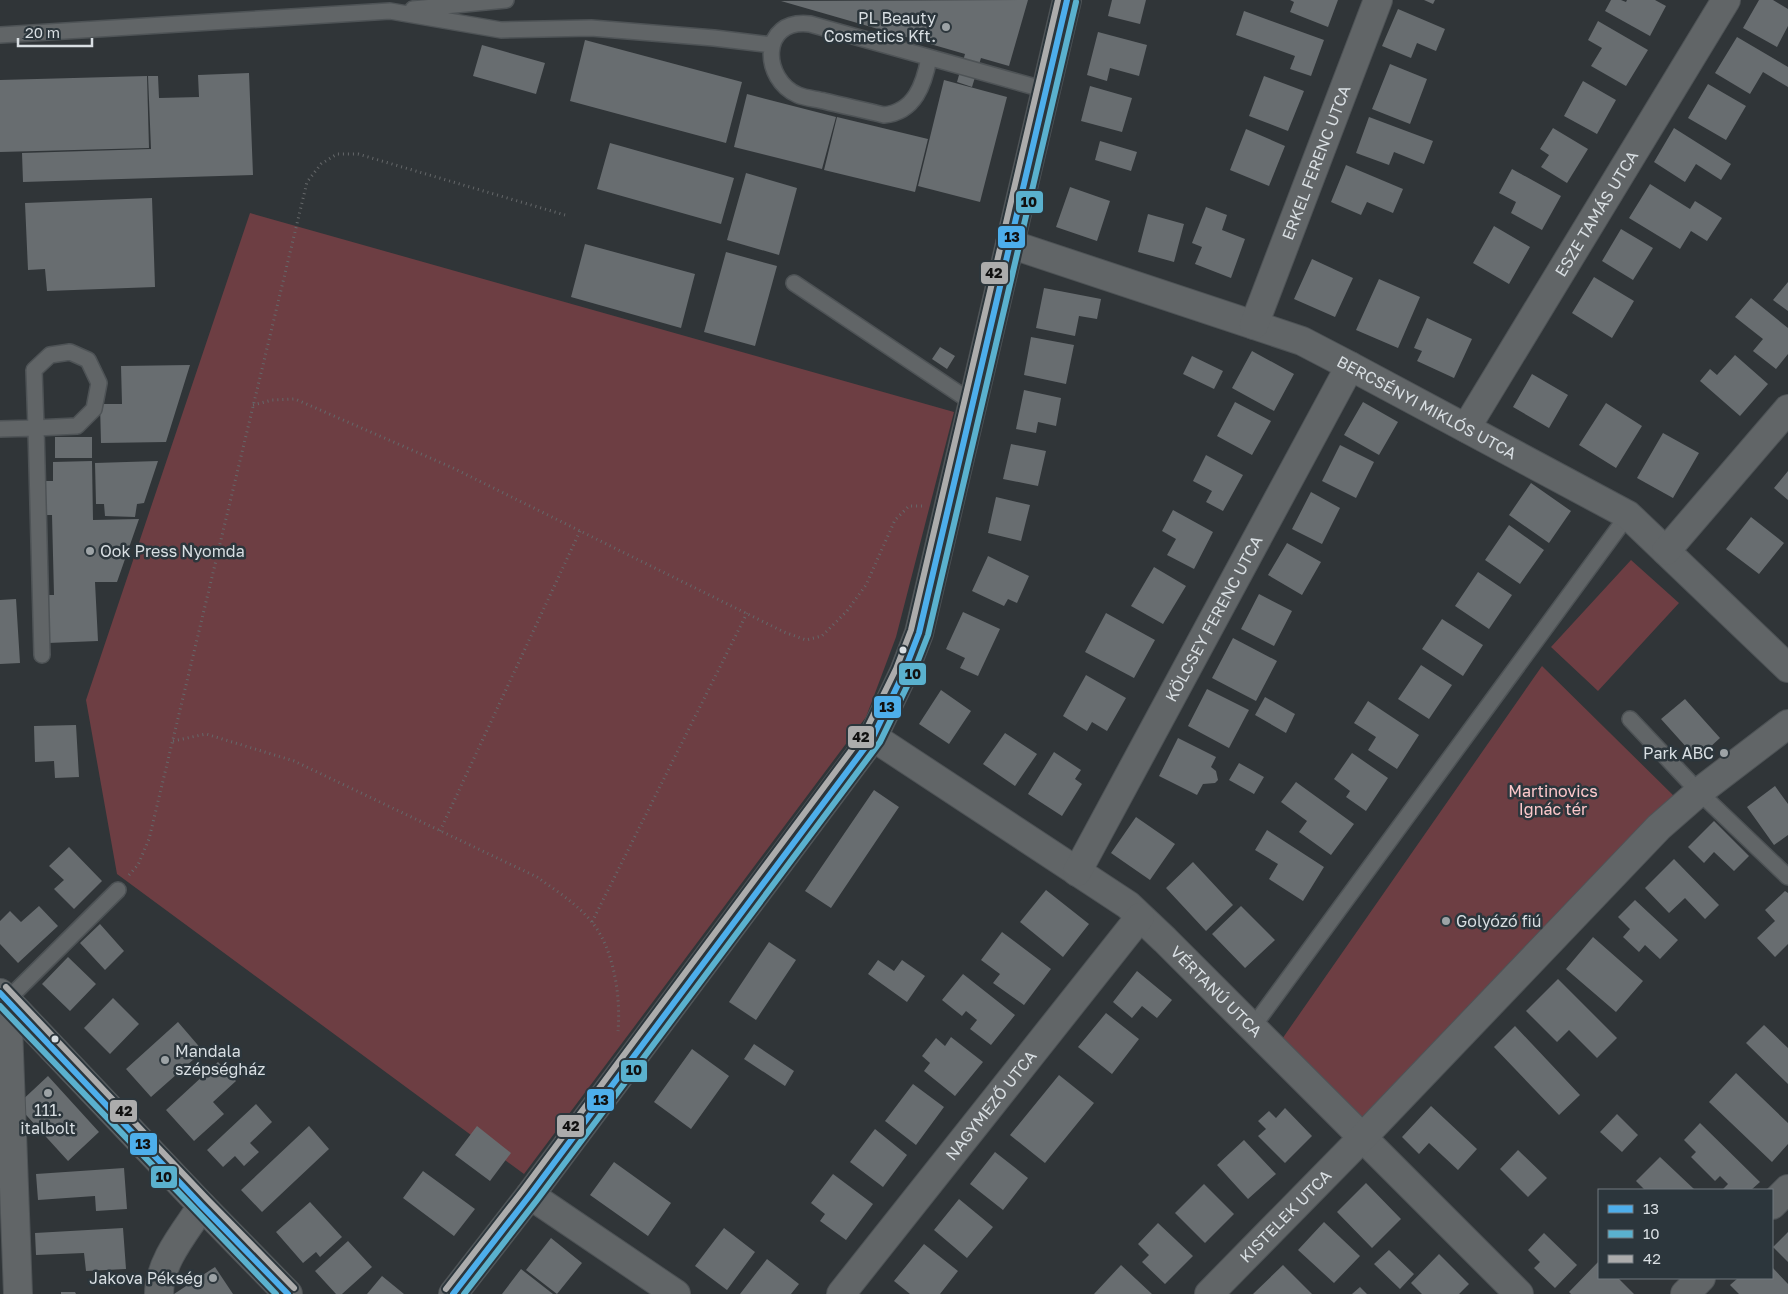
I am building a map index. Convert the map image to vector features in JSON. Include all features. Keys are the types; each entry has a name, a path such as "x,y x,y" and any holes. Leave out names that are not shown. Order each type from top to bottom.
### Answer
{"street":[{"path":"453,1294 873,737 904,672 919,633 1067,0"},
{"name":"ERKEL FERENC UTCA","path":"1254,325 1378,0"},
{"name":"ESZE TAMÁS UTCA","path":"1466,428 1726,0"},
{"name":"BERCSÉNYI MIKLÓS UTCA","path":"1010,244 1302,341 1628,515 1788,668"},
{"name":"KÖLCSEY FERENC UTCA","path":"1077,872 1350,366"},
{"path":"1666,551 1788,409"},
{"path":"1362,1138 1660,826 1699,792 1788,724"},
{"name":"VÉRTANÚ UTCA","path":"873,737 1128,905 1519,1294"},
{"name":"NAGYMEZŐ UTCA","path":"842,1294 1140,916"},
{"path":"3,996 288,1294"},
{"path":"3,996 18,1294"},
{"name":"KISTELEK UTCA","path":"1209,1294 1362,1138"},
{"path":"1773,1204 1788,1189"},
{"path":"530,1194 676,1294"},
{"path":"159,1294 159,1282 168,1259 202,1206"},
{"path":"1685,1294 1700,1279"}],"lane":[{"path":"0,35 390,11 506,0"},
{"path":"390,11 501,30 591,28 772,45"},
{"path":"929,58 918,93 903,109 894,114 884,115 798,95 780,82 771,54 772,45 781,30 789,25 799,23 810,24 1046,90"},
{"path":"794,283 973,403"},
{"path":"0,429 36,428 76,426 94,409 99,383 88,360 70,352 50,355 34,370 36,428 42,655"},
{"path":"1252,1028 1628,515"},
{"path":"1630,719 1699,792 1788,877"},
{"path":"3,996 118,890"}],"path":[{"path":"118,890 138,864 149,839 307,182 320,164 336,154 358,154 564,215"},
{"path":"253,406 272,400 295,399 452,467 784,632 806,640 822,636 847,611 866,585 895,520 909,506 930,506 948,510"},
{"path":"440,831 580,531"},
{"path":"592,922 747,613"},
{"path":"173,742 206,734 294,760 537,877 569,900 592,922 609,952 617,986 618,1037 635,1054"}],"green space":[{"path":"250,213 954,412 896,637 866,717 524,1174 117,874 86,700"},
{"path":"1631,560 1679,603 1598,691 1551,647"},
{"name":"Martinovics Ignác tér","path":"1542,666 1677,799 1364,1124 1280,1042"}],"building":[{"name":"PL Beauty Cosmetics Kft.","path":"1028,0 1009,66 981,58 972,87 957,82 965,54 781,1"},
{"path":"1112,0 1146,0 1140,24 1108,16"},
{"path":"1290,0 1338,0 1328,27 1290,12 1294,2"},
{"path":"1424,0 1435,0 1433,4"},
{"path":"1611,0 1626,2 1627,0 1655,0 1666,6 1650,36 1605,11"},
{"path":"1759,0 1773,0 1788,9 1788,26 1777,47 1743,28"},
{"path":"1398,9 1445,29 1436,51 1417,43 1411,58 1382,46"},
{"path":"1244,11 1324,40 1311,76 1290,69 1295,56 1236,35"},
{"path":"1598,21 1648,50 1626,86 1591,66 1602,48 1588,40"},
{"path":"1098,32 1147,45 1139,76 1110,68 1107,81 1087,75"},
{"path":"1737,37 1788,67 1788,87 1763,72 1750,94 1715,73"},
{"path":"585,40 742,82 726,143 570,101"},
{"path":"482,45 545,63 536,94 473,76"},
{"path":"1390,64 1427,79 1410,124 1372,109"},
{"path":"249,73 253,175 23,182 22,153 151,149 148,76 158,76 159,98 199,97 198,75"},
{"path":"147,76 149,148 0,152 0,80"},
{"path":"1264,76 1304,91 1288,131 1249,116"},
{"name":"PL Beauty Cosmetics Kft.","path":"944,80 1007,97 980,202 918,186"},
{"path":"1583,81 1616,100 1597,134 1564,116"},
{"path":"1708,84 1746,106 1726,140 1688,118"},
{"path":"1090,86 1132,98 1122,132 1081,121"},
{"path":"747,94 836,117 822,169 734,147"},
{"path":"837,117 928,139 915,192 824,170"},
{"path":"1369,117 1433,141 1424,164 1394,152 1389,165 1356,153"},
{"path":"1553,128 1588,149 1567,183 1541,167 1549,155 1540,149"},
{"path":"1674,128 1731,164 1721,180 1696,164 1685,182 1654,162"},
{"path":"1246,129 1285,146 1269,186 1230,170"},
{"path":"1100,141 1137,152 1131,171 1095,160"},
{"path":"610,143 734,178 721,224 597,189"},
{"path":"1346,165 1403,189 1393,213 1367,202 1361,215 1331,202"},
{"path":"1512,169 1561,196 1542,230 1511,213 1516,202 1499,193"},
{"path":"746,173 797,188 779,255 727,240"},
{"path":"1650,184 1690,209 1695,201 1722,218 1707,241 1691,231 1680,249 1629,218"},
{"path":"1070,187 1110,201 1097,241 1056,227"},
{"path":"152,198 155,287 47,291 45,269 28,270 25,203"},
{"path":"1206,207 1227,215 1222,230 1245,239 1231,278 1195,264 1202,247 1192,243"},
{"path":"1148,214 1184,224 1174,262 1138,252"},
{"path":"1494,226 1530,247 1509,284 1473,263"},
{"path":"1621,229 1653,248 1633,280 1602,261"},
{"path":"585,244 695,274 681,328 571,297"},
{"path":"726,252 777,266 755,346 704,332"},
{"path":"1312,259 1353,278 1335,317 1294,299"},
{"path":"1594,277 1634,301 1612,338 1572,313"},
{"path":"1379,279 1420,297 1398,348 1356,330"},
{"path":"1788,282 1788,311 1773,300"},
{"path":"1044,288 1101,299 1097,319 1079,316 1075,336 1036,328"},
{"path":"1751,298 1788,328 1788,354 1776,369 1753,351 1763,339 1735,317"},
{"path":"1427,318 1472,339 1454,378 1417,361 1422,351 1414,348"},
{"path":"1031,337 1074,345 1066,384 1024,375"},
{"path":"940,347 955,356 947,369 932,359"},
{"path":"1252,351 1294,374 1274,411 1232,388"},
{"path":"1735,355 1768,384 1740,416 1700,381 1710,369 1717,375"},
{"path":"1192,356 1223,371 1214,389 1183,374"},
{"path":"190,365 166,442 101,443 100,404 122,404 121,366"},
{"path":"1532,374 1568,395 1549,428 1513,407"},
{"path":"1024,390 1061,398 1056,426 1038,422 1036,433 1016,429"},
{"path":"1235,402 1271,421 1252,455 1217,436"},
{"path":"1363,402 1398,422 1379,455 1344,435"},
{"path":"1606,403 1642,426 1616,468 1579,445"},
{"path":"1663,433 1699,453 1673,498 1637,478"},
{"path":"55,437 92,437 92,458 55,458"},
{"path":"1011,444 1046,451 1038,486 1003,479"},
{"path":"1340,445 1374,462 1356,498 1322,481"},
{"path":"1206,455 1243,475 1223,511 1206,502 1212,491 1193,481"},
{"name":"Ook Press Nyomda","path":"92,461 93,520 139,519 117,582 95,582 98,641 48,643 47,595 54,595 52,515 44,515 43,481 53,481 53,462"},
{"path":"158,461 144,503 137,504 135,517 105,516 104,504 96,504 95,463"},
{"path":"1788,471 1788,500 1774,488"},
{"path":"1531,483 1571,511 1549,543 1509,515"},
{"path":"1311,492 1340,508 1322,544 1292,529"},
{"path":"996,497 1030,505 1021,541 988,533"},
{"path":"1173,510 1213,532 1194,569 1167,555 1176,539 1162,531"},
{"path":"1751,517 1784,543 1759,574 1726,549"},
{"path":"1509,525 1544,550 1520,584 1485,560"},
{"path":"1287,543 1321,562 1302,595 1268,575"},
{"path":"988,556 1029,576 1017,603 1008,599 1004,606 972,591"},
{"path":"1154,567 1186,586 1163,624 1131,606"},
{"path":"1478,572 1512,595 1489,629 1455,606"},
{"path":"1259,594 1292,611 1274,646 1241,629"},
{"path":"16,599 20,663 0,664 0,600"},
{"path":"963,612 1000,629 978,676 960,668 965,658 946,649"},
{"path":"1106,613 1155,640 1134,678 1085,652"},
{"path":"1442,619 1483,645 1463,676 1422,649"},
{"path":"1233,638 1277,661 1256,701 1212,678"},
{"path":"1421,665 1452,685 1429,719 1398,699"},
{"path":"1086,675 1126,698 1107,731 1092,722 1087,731 1063,716"},
{"path":"1207,689 1249,710 1229,748 1188,726"},
{"path":"941,690 971,711 949,744 919,724"},
{"path":"1265,697 1295,714 1286,733 1255,715"},
{"path":"1685,699 1720,738 1697,759 1661,719"},
{"path":"1368,701 1419,735 1397,769 1368,750 1376,737 1354,723"},
{"path":"76,725 79,777 55,778 54,761 35,762 34,726"},
{"path":"1005,733 1037,754 1015,786 983,764"},
{"path":"1178,738 1216,757 1211,767 1216,771 1218,780 1215,783 1203,784 1197,795 1159,776"},
{"path":"1054,752 1081,770 1075,779 1082,784 1062,816 1028,794"},
{"path":"1352,753 1388,778 1366,811 1346,797 1350,791 1334,779"},
{"path":"1239,763 1264,777 1254,794 1229,780"},
{"path":"1296,782 1354,824 1331,855 1299,832 1307,821 1281,802"},
{"path":"1775,786 1788,804 1788,835 1774,845 1747,807"},
{"path":"874,790 899,807 831,908 805,891"},
{"path":"1136,817 1175,844 1150,880 1111,853"},
{"path":"1714,821 1749,856 1734,871 1714,852 1704,863 1688,847"},
{"path":"1267,830 1324,867 1303,901 1269,879 1278,864 1255,850"},
{"path":"69,847 102,881 74,909 54,889 64,880 49,866"},
{"path":"1674,859 1719,905 1705,919 1685,898 1669,913 1645,888"},
{"path":"1193,862 1233,905 1206,931 1166,888"},
{"path":"1046,890 1089,924 1063,957 1020,922"},
{"path":"1785,891 1788,893 1788,944 1775,957 1757,938 1775,921 1765,910"},
{"path":"1635,900 1678,940 1660,959 1645,945 1639,952 1623,937 1630,929 1618,917"},
{"path":"39,906 58,926 18,963 0,944 0,921 10,911 21,922"},
{"path":"1241,906 1275,940 1245,968 1212,934"},
{"path":"100,924 124,951 105,970 80,943"},
{"path":"1002,932 1051,969 1024,1005 993,983 1000,974 981,960"},
{"path":"1593,937 1643,981 1616,1012 1566,969"},
{"path":"769,942 796,960 756,1020 729,1002"},
{"path":"68,957 96,984 70,1011 42,984"},
{"path":"878,960 894,971 902,960 925,976 907,1002 868,974"},
{"path":"1137,971 1172,1000 1157,1018 1142,1006 1132,1018 1113,1002"},
{"path":"963,974 1015,1015 991,1045 970,1029 977,1020 966,1011 962,1016 942,1000"},
{"path":"1558,979 1617,1038 1597,1058 1569,1030 1557,1042 1526,1011"},
{"path":"113,998 139,1024 110,1054 84,1028"},
{"path":"1106,1013 1139,1039 1112,1074 1078,1047"},
{"name":"Mandala szépségház","path":"178,1022 203,1051 151,1097 126,1069"},
{"path":"1764,1025 1788,1048 1788,1084 1746,1043"},
{"path":"1515,1026 1580,1095 1559,1115 1494,1047"},
{"path":"951,1037 983,1062 955,1096 924,1071 930,1063 922,1056 936,1038 945,1046"},
{"path":"754,1044 794,1071 785,1086 744,1059"},
{"path":"692,1049 729,1076 691,1129 654,1102"},
{"path":"218,1062 236,1081 213,1102 224,1114 194,1141 166,1110"},
{"path":"1736,1073 1788,1123 1788,1144 1772,1162 1709,1102"},
{"path":"1059,1075 1094,1103 1045,1163 1010,1135"},
{"path":"48,1076 99,1132 68,1161 17,1105"},
{"path":"913,1084 944,1107 916,1145 885,1121"},
{"path":"256,1104 272,1122 250,1143 259,1152 244,1166 235,1156 223,1167 207,1150"},
{"path":"1431,1106 1477,1149 1458,1170 1429,1143 1419,1154 1402,1137"},
{"path":"1285,1108 1312,1136 1285,1163 1258,1136 1266,1129 1258,1121 1269,1111 1276,1118"},
{"path":"1617,1114 1638,1135 1622,1152 1600,1132"},
{"path":"1700,1123 1760,1182 1752,1189 1723,1189 1728,1184 1720,1176 1715,1181 1691,1157 1696,1152 1684,1140"},
{"path":"309,1126 329,1149 262,1212 241,1190"},
{"path":"477,1126 511,1153 490,1181 455,1155"},
{"path":"875,1129 907,1155 883,1187 850,1162"},
{"path":"1244,1140 1276,1174 1248,1199 1217,1165"},
{"path":"1518,1150 1547,1178 1528,1197 1500,1169"},
{"path":"995,1152 1028,1178 1003,1210 970,1184"},
{"path":"1660,1157 1694,1189 1644,1189 1636,1181"},
{"path":"614,1162 671,1203 648,1236 590,1195"},
{"path":"124,1168 127,1209 96,1211 95,1196 38,1200 36,1174"},
{"path":"423,1171 475,1209 454,1236 403,1198"},
{"path":"833,1174 873,1204 846,1240 820,1221 825,1214 811,1203"},
{"path":"1366,1183 1401,1219 1372,1248 1337,1212"},
{"path":"1204,1184 1234,1214 1205,1243 1175,1213"},
{"path":"959,1199 993,1227 967,1258 934,1230"},
{"path":"310,1202 342,1237 320,1257 316,1252 303,1263 276,1232"},
{"path":"1324,1222 1360,1256 1334,1283 1298,1250"},
{"path":"1158,1223 1193,1256 1165,1284 1142,1262 1149,1255 1138,1244"},
{"path":"123,1228 126,1269 86,1271 84,1253 36,1255 35,1233"},
{"path":"724,1228 755,1252 727,1290 695,1266"},
{"path":"1788,1232 1788,1262 1773,1247"},
{"path":"1544,1233 1577,1265 1555,1288 1534,1268 1540,1262 1528,1250"},
{"path":"551,1238 582,1263 557,1294 526,1270"},
{"path":"348,1241 372,1267 342,1294 336,1294 315,1271"},
{"path":"924,1244 958,1271 940,1294 910,1294 894,1281"},
{"path":"1389,1250 1414,1274 1400,1289 1374,1264"},
{"path":"1439,1254 1469,1284 1459,1294 1422,1294 1411,1283"},
{"path":"767,1259 799,1284 791,1294 740,1294"},
{"path":"1598,1262 1598,1279 1619,1279 1634,1294 1571,1294 1569,1292"},
{"path":"1121,1265 1152,1294 1094,1294"},
{"path":"1283,1265 1312,1294 1253,1294"},
{"path":"215,1267 233,1294 174,1294"},
{"path":"1773,1268 1788,1284 1788,1294 1739,1294 1730,1285 1737,1279 1773,1279"},
{"path":"521,1269 553,1294 502,1294"},
{"path":"382,1276 404,1294 367,1294"},
{"path":"1360,1287 1367,1294 1352,1294"},
{"path":"61,1292 75,1292 76,1294 61,1294"}],"transit line":[{"name":"42","path":"446,1289 523,1190 865,732 896,669 911,630 1058,0"},
{"name":"13","path":"453,1294 530,1195 873,737 904,672 919,633 1067,0"},
{"name":"10","path":"464,1294 537,1200 880,742 912,676 928,635 1076,2"},
{"name":"42","path":"6,987 294,1288"},
{"name":"13","path":"0,993 288,1294"},
{"name":"10","path":"0,1006 276,1294"}],"place":[{"name":"PL Beauty Cosmetics Kft.","path":"946,27"},
{"name":"Ook Press Nyomda","path":"90,551"},
{"name":"Park ABC","path":"1724,753"},
{"name":"Golyózó fiú","path":"1446,921"},
{"name":"Mandala szépségház","path":"165,1060"},
{"name":"111. italbolt","path":"48,1093"},
{"name":"Jakova Pékség","path":"213,1278"}]}
